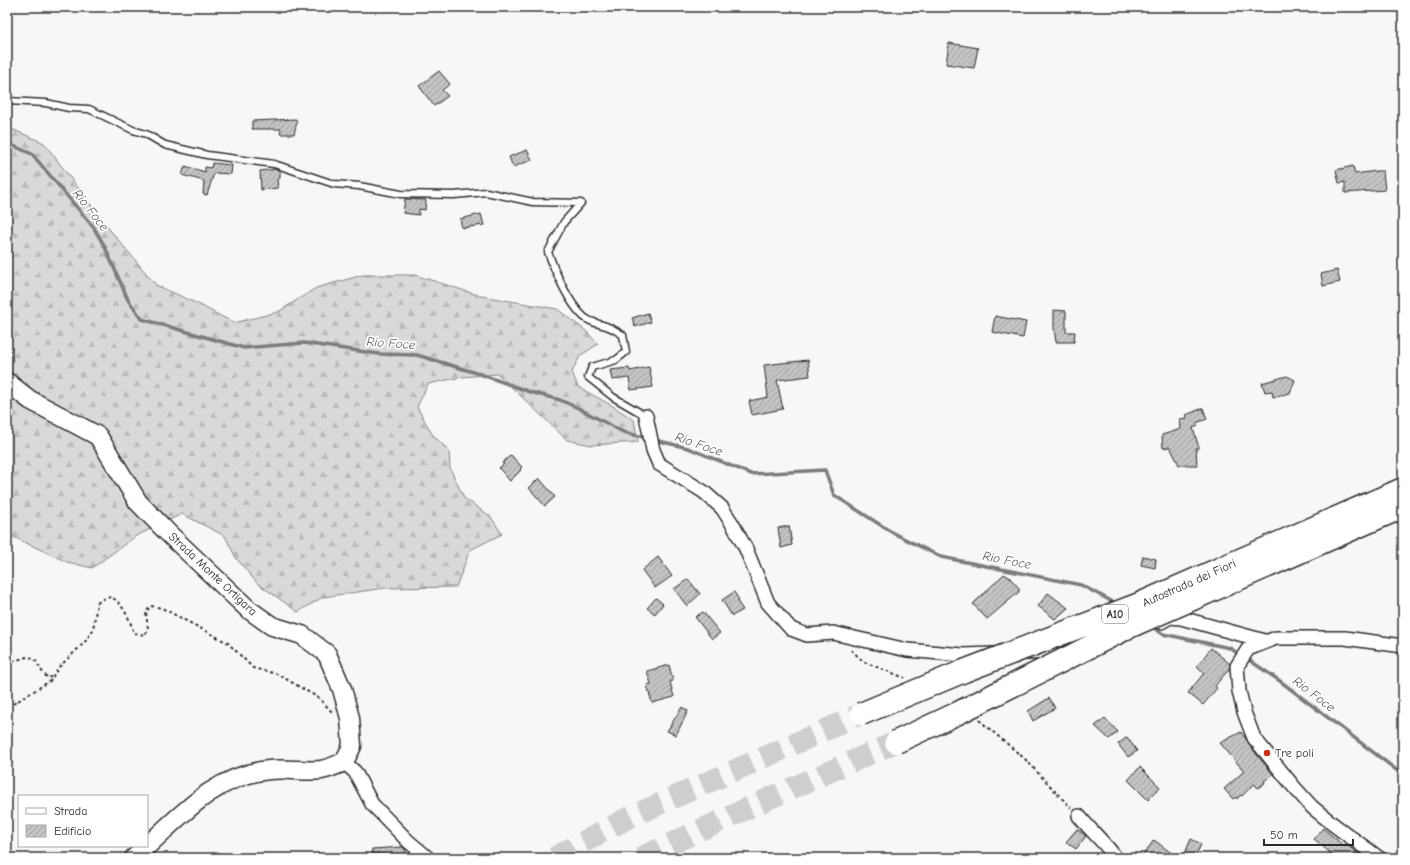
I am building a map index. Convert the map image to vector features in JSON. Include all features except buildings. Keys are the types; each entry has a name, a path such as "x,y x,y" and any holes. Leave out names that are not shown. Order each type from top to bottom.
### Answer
{"highway":[{"name":"Autostrada dei Fiori","path":"896,742 956,714 1131,626 1371,512 1403,489"},
{"name":"Autostrada dei Fiori","path":"860,714 964,671 1130,608 1371,512 1403,507"}],"main road":[{"name":"Strada Monte Ortigara","path":"7,382 30,400 98,436 138,502 168,533 248,609 272,626 302,636 327,654 342,689 350,718 352,746 344,762"},
{"path":"148,845 200,798 218,786 243,775 269,770 322,770 344,762"},
{"path":"134,858 146,847"}],"street":[{"path":"646,416 653,450 659,464 704,492 722,508 746,549 768,603 791,629 807,635 833,633 907,650 963,655 1075,651 1118,644 1170,618 1180,618 1266,641"},
{"path":"1379,858 1312,807 1294,788 1254,738 1244,712 1239,692 1237,666 1248,649 1276,638 1345,638 1403,646"},
{"path":"344,762 355,772 372,804 408,841 428,858"},
{"path":"1079,816 1116,858"}],"lane":[{"path":"7,101 46,103 69,108 89,109 146,134 165,145 207,155 274,164 334,184 359,186 400,194 454,195 486,192 533,202 581,203 564,222 548,252 561,284 583,316 596,324 607,326 623,335 626,352 616,360 592,367 588,378 613,397 646,416"}],"path":[{"path":"13,704 45,684 59,667 84,643 93,630 97,603 103,599 111,597 117,600 120,604 134,632 145,635 148,629 146,612 151,606 162,608 228,643 253,668 277,674 319,698 335,714"},
{"path":"7,663 27,657 34,658 48,678 52,677"}],"green space":[{"path":"7,127 44,143 110,230 156,285 198,304 234,323 278,312 316,288 363,275 415,275 481,296 557,309 586,331 598,344 580,356 572,372 578,387 611,405 634,420 638,442 591,445 567,440 498,374 462,377 428,384 417,407 432,434 449,451 450,468 464,498 491,517 502,534 470,550 456,587 385,588 323,597 298,612 257,583 236,558 225,536 182,514 136,536 92,568 67,562 7,534"}],"waterway":[{"name":"Rio Foce","path":"7,143 32,154 94,228 105,247 128,300 142,319 244,348 304,343 379,354 417,355 480,374 530,392 560,400 623,432 647,438"},
{"name":"Rio Foce","path":"655,440 688,448 751,474 825,470 834,495 893,533 941,557 1081,585 1117,604"},
{"name":"Rio Foce","path":"1151,626 1163,634 1230,648 1240,655"},
{"name":"Rio Foce","path":"1246,658 1280,681 1403,775"}],"tunnel":[{"path":"554,858 626,819 861,714"},
{"path":"640,858 896,742"}],"place":[{"name":"Tre poli","path":"1267,753"}]}
